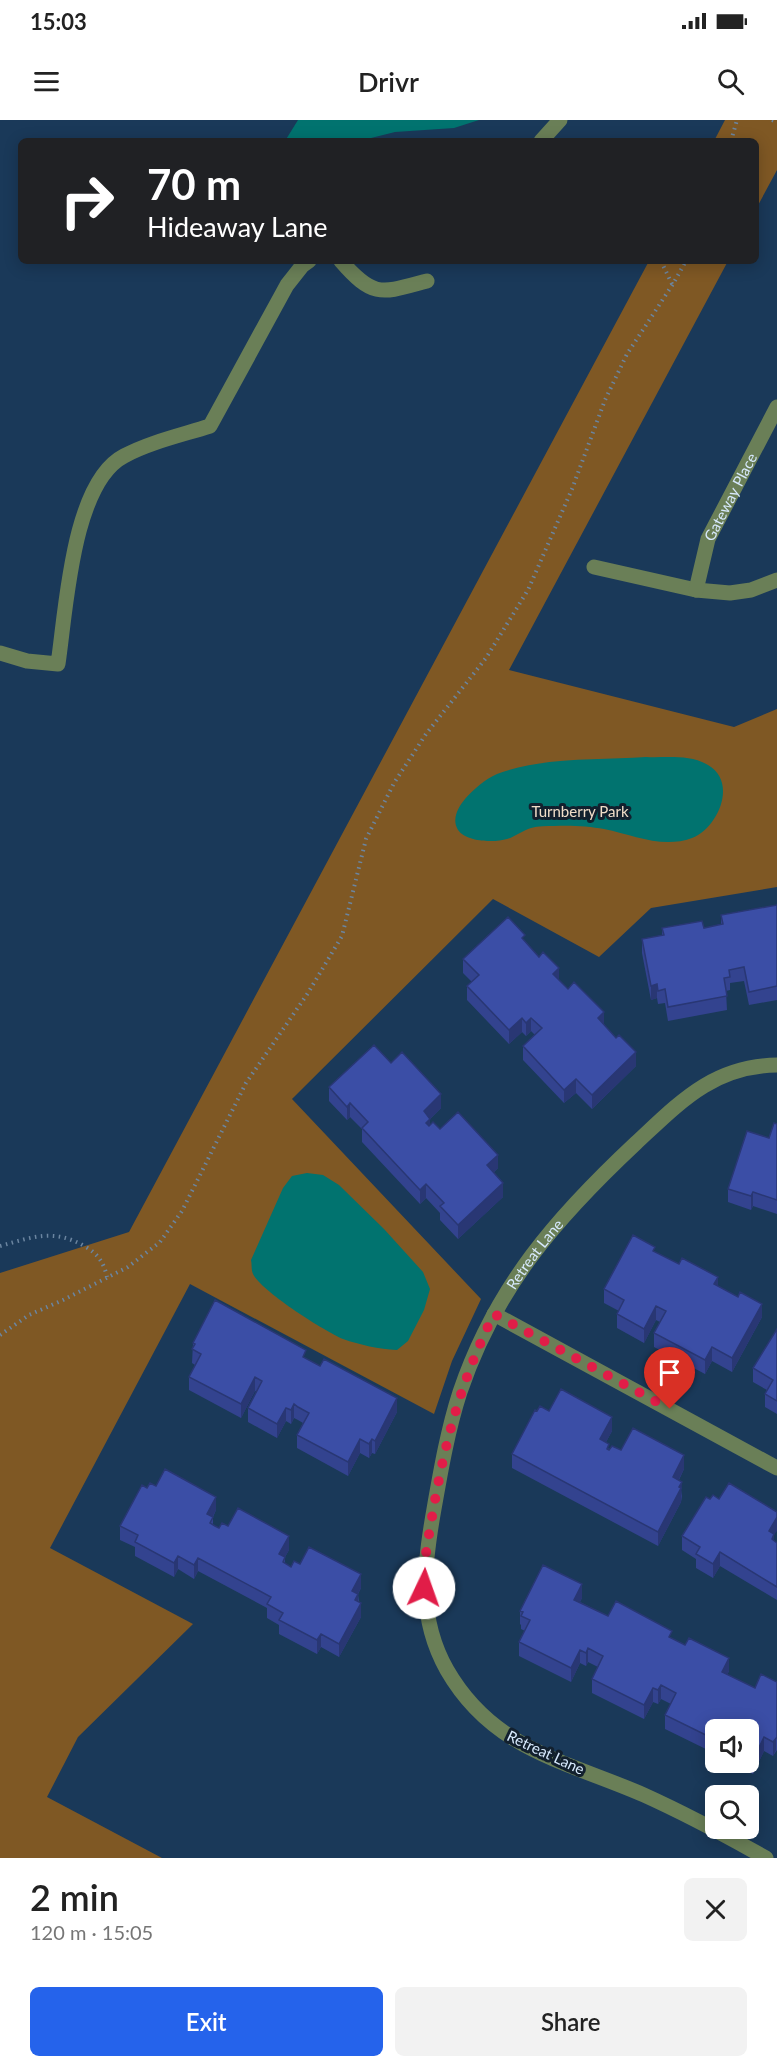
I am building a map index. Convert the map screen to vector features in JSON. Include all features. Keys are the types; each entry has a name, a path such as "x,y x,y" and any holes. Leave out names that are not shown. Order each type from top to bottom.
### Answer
{"street":[{"path":"543,138 560,120"},
{"path":"0,653 27,661 58,664 74,547 92,492 106,470 123,457 210,426 287,285 305,264"},
{"path":"344,264 369,287 386,292 427,281"},
{"name":"Gateway Place","path":"696,590 708,539 777,407"},
{"path":"594,567 696,590 730,593 752,590 777,580"},
{"name":"Retreat Lane","path":"766,1858 665,1805 539,1753 511,1738 490,1723 473,1706 445,1667 428,1618 424,1577 427,1548 451,1423 469,1369 494,1314 521,1270 560,1218 682,1101 704,1085 725,1074 749,1068 777,1065"},
{"path":"494,1314 777,1468"}],"path":[{"path":"732,138 738,120"},
{"path":"772,120 777,122"},
{"path":"663,264 673,284"},
{"path":"0,1335 29,1314 128,1267 160,1242 182,1211 246,1083 308,993 342,936 366,839 394,783 426,734 486,658 528,590 572,489 605,400 627,354 684,264"},
{"path":"0,1246 30,1238 56,1235 74,1240 97,1254 107,1277"}],"green space":[{"path":"725,120 777,120 777,170 759,203 759,138 716,138"},
{"name":"Turnberry Park","path":"647,264 726,264 509,670 734,727 777,709 777,887 651,908 599,957 493,899 292,1099 481,1299 452,1361 434,1414 190,1284 50,1548 193,1624 78,1737 47,1797 162,1858 0,1858 0,1273 129,1232"}],"shaded area":[{"path":"298,120 479,120 454,128 395,132 371,138 287,138"},
{"path":"646,757 694,759 708,765 717,773 722,782 721,804 710,825 701,833 681,841 659,842 592,827 545,826 528,829 507,839 487,841 472,839 460,833 457,828 456,816 463,802 480,785 497,774 551,762"},
{"path":"307,1173 323,1175 339,1185 384,1229 423,1272 430,1289 424,1310 408,1341 397,1350 363,1345 334,1335 280,1300 253,1274 251,1260 283,1188 292,1176"}],"building":[{"path":"777,905 777,986 749,992 744,967 729,970 730,977 724,978 727,996 668,1007 665,989 658,991 657,984 651,986 642,939 664,935 662,928 702,921 704,928 723,924 721,915"},
{"path":"508,917 525,935 522,938 539,957 543,952 559,968 553,974 568,989 574,982 604,1012 598,1018 616,1038 619,1035 636,1052 592,1095 576,1079 564,1090 523,1046 542,1028 531,1018 526,1023 522,1018 509,1030 467,986 479,975 463,959"},
{"path":"374,1045 391,1063 402,1052 441,1094 424,1111 430,1119 426,1123 429,1126 433,1122 440,1129 458,1112 498,1155 487,1165 503,1183 458,1225 440,1206 444,1203 426,1184 420,1190 362,1128 368,1122 350,1103 347,1107 329,1087"},
{"path":"774,1123 777,1124 777,1200 753,1192 751,1196 728,1189 747,1131 769,1138"},
{"path":"633,1235 655,1247 653,1251 679,1264 682,1258 718,1277 714,1284 738,1297 740,1292 762,1304 732,1358 712,1347 705,1360 654,1333 666,1311 656,1306 644,1329 617,1314 624,1300 604,1289"},
{"path":"215,1300 306,1350 303,1357 320,1366 324,1359 397,1398 375,1441 372,1439 369,1444 360,1439 348,1462 297,1435 309,1413 294,1404 291,1410 286,1408 277,1424 248,1408 262,1381 255,1377 241,1404 189,1377 201,1354 192,1349 195,1344 193,1343"},
{"path":"777,1329 777,1401 765,1394 773,1380 753,1368"},
{"path":"561,1389 612,1417 600,1439 609,1444 607,1449 609,1450 612,1446 621,1450 633,1428 684,1455 673,1477 682,1482 679,1487 681,1488 658,1532 512,1454 535,1410 537,1411 540,1406 549,1411"},
{"path":"165,1469 216,1497 207,1514 213,1517 210,1523 215,1526 219,1528 222,1523 228,1526 238,1508 289,1536 279,1554 285,1557 283,1562 291,1567 294,1561 300,1564 309,1547 361,1574 352,1591 358,1594 355,1600 361,1603 339,1644 321,1634 317,1640 279,1620 283,1613 267,1604 271,1597 198,1558 194,1565 178,1556 174,1563 135,1542 138,1535 120,1526 142,1485 147,1488 150,1483 156,1486"},
{"path":"729,1483 777,1512 777,1517 769,1531 774,1534 772,1539 777,1543 777,1587 720,1552 713,1564 696,1554 700,1547 682,1536 706,1497 710,1499 713,1495 719,1499"},
{"path":"543,1565 582,1584 574,1600 608,1616 616,1601 672,1631 669,1637 685,1645 689,1638 729,1658 722,1672 755,1688 761,1674 777,1682 777,1737 773,1742 764,1737 759,1747 759,1719 705,1719 705,1735 665,1715 676,1693 661,1685 658,1690 653,1688 644,1705 592,1679 603,1656 588,1648 586,1653 580,1650 571,1668 519,1642 530,1620 521,1616 523,1612 520,1611"}],"route":[{"path":"424,1588 427,1548 451,1423 469,1369 494,1314 670,1409"}]}
